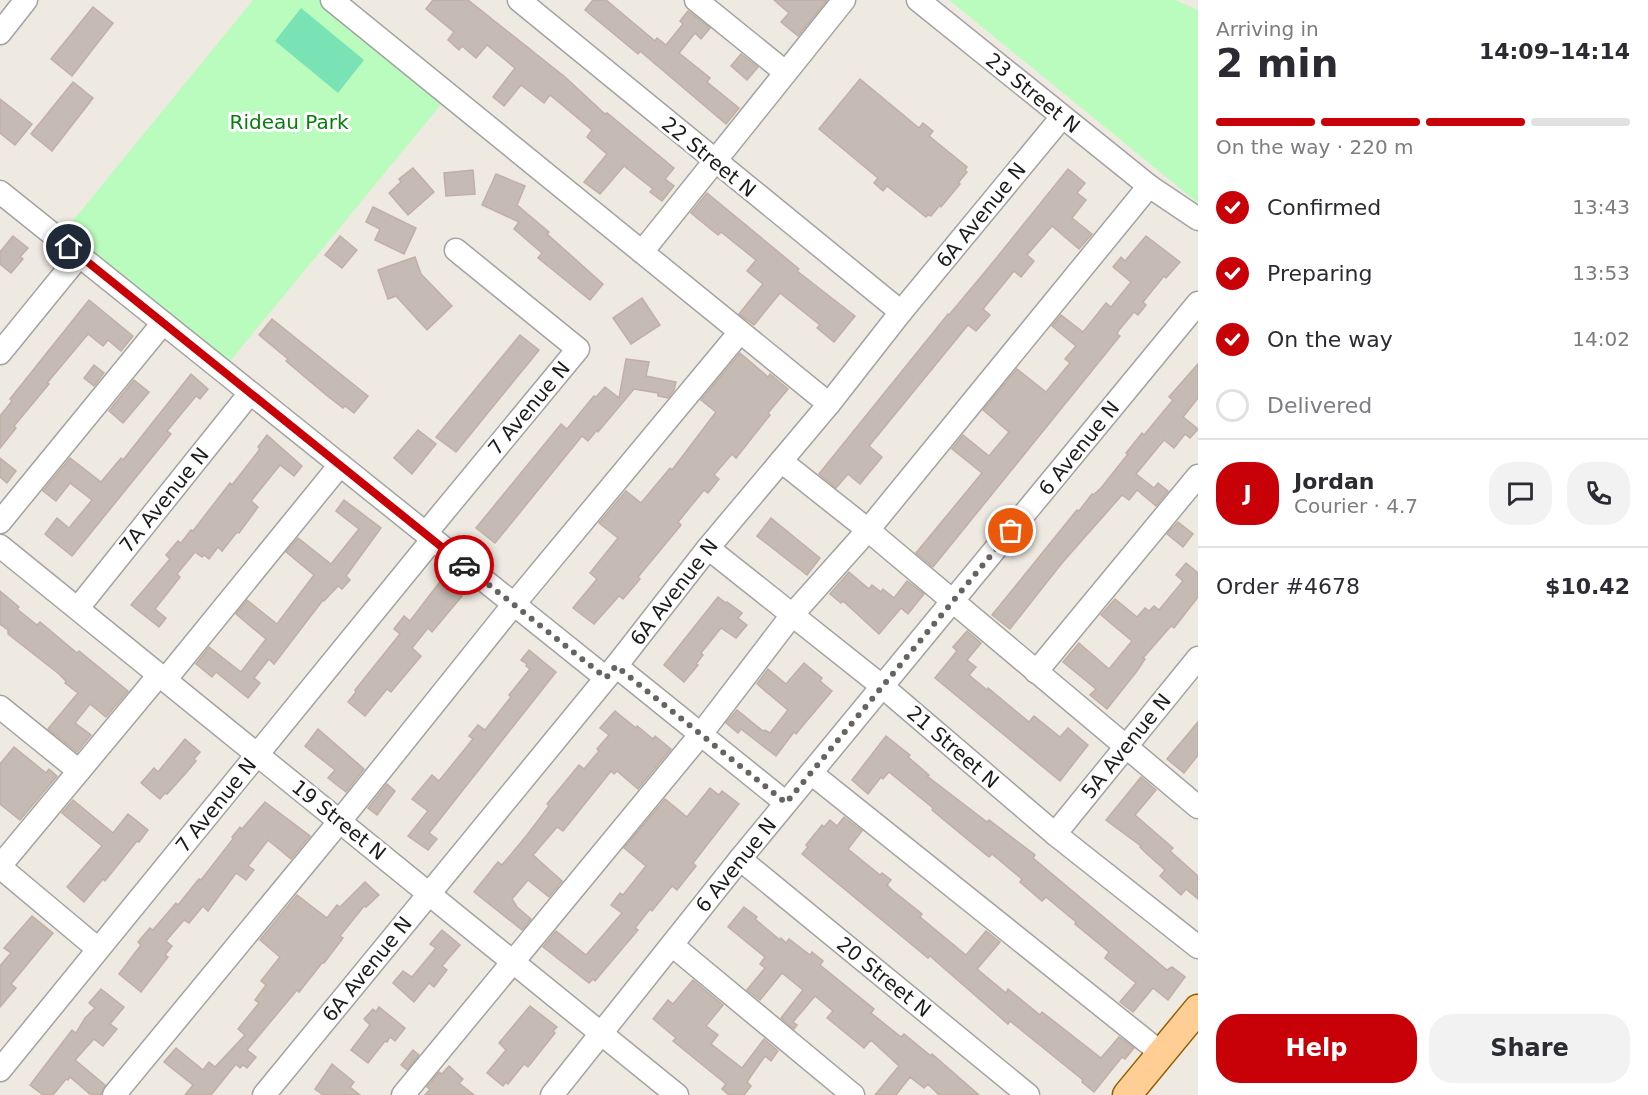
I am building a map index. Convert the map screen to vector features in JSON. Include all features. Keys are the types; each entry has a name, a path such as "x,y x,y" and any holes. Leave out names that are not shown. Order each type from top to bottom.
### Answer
{"main road":[{"path":"1127,1095 1198,1009"}],"street":[{"path":"0,33 26,0"},
{"path":"332,0 828,404"},
{"name":"22 Street N","path":"519,0 901,312"},
{"path":"696,0 785,72"},
{"path":"642,252 844,0"},
{"name":"23 Street N","path":"918,0 1149,186 1198,219"},
{"name":"6A Avenue N","path":"264,1095 611,672 708,548 1062,117"},
{"path":"403,1095 700,734 792,615 868,530 1149,186"},
{"name":"23 Street N","path":"1149,186 1198,236"},
{"path":"0,192 514,604 700,734 786,803"},
{"name":"7 Avenue N","path":"0,1070 257,754 578,349 456,250"},
{"path":"0,353 79,256"},
{"name":"6 Avenue N","path":"552,1095 740,859 1198,303"},
{"path":"0,522 163,323"},
{"path":"114,1095 340,821 514,604 740,332"},
{"name":"7A Avenue N","path":"78,608 250,393"},
{"path":"781,461 868,530 1198,807"},
{"path":"98,949 0,867 340,465"},
{"path":"1036,672 1198,476"},
{"name":"19 Street N","path":"0,546 677,1095"},
{"name":"21 Street N","path":"708,548 883,687 1055,834 1198,947"},
{"name":"5A Avenue N","path":"1055,834 1198,658"},
{"path":"0,707 79,771"},
{"path":"811,773 1161,1053"},
{"name":"20 Street N","path":"740,859 1028,1095"},
{"path":"672,945 853,1095"}],"green space":[{"name":"Rideau Park","path":"253,0 319,0 443,102 222,371 58,239"},
{"path":"949,0 1175,0 1198,10 1198,203"},
{"path":"301,8 364,60 338,93 275,41"}],"building":[{"path":"433,0 468,0 674,168 665,179 674,186 662,201 650,192 653,189 624,166 600,194 584,182 607,154 587,137 592,130 550,95 544,103 521,85 504,106 493,97 515,68 487,45 476,58 462,46 459,50 448,40 454,32 426,9"},
{"path":"593,0 606,0 655,41 657,38 666,45 683,24 680,21 688,11 710,28 701,39 695,33 679,53 710,78 707,82 739,108 726,124 640,51 638,54 585,10"},
{"path":"774,0 827,0 798,36 781,22 789,13"},
{"path":"93,7 113,23 72,76 51,59"},
{"path":"741,54 758,67 747,80 731,66"},
{"path":"860,79 919,128 923,123 933,131 929,136 967,167 965,170 967,172 958,183 960,184 931,216 926,217 887,186 883,191 874,183 878,178 819,129"},
{"path":"73,82 93,98 52,151 31,134"},
{"path":"0,99 32,124 15,145 0,133"},
{"path":"413,168 434,192 408,215 389,193 401,182 399,179"},
{"path":"1068,169 1085,183 1077,193 1086,200 1072,218 1092,234 1079,249 1052,226 1027,255 1034,261 1021,277 1014,271 983,309 990,315 976,331 968,325 869,446 882,457 860,484 848,474 836,488 819,474"},
{"path":"473,170 475,194 446,196 444,173"},
{"path":"496,174 525,186 517,205 603,284 590,300 538,258 542,253 514,229 519,222 482,205"},
{"path":"707,193 799,269 797,271 855,316 834,342 817,328 820,325 780,293 754,325 739,314 763,284 747,271 756,260 721,232 718,235 691,213"},
{"path":"373,207 416,228 404,254 375,240 380,229 366,222"},
{"path":"13,236 28,248 20,257 23,259 11,273 0,264 0,252"},
{"path":"340,236 357,250 342,268 325,255"},
{"path":"1146,236 1180,262 1166,278 1164,276 1143,302 1146,305 1138,315 1134,312 1119,330 1117,334 1120,336 933,567 916,553 982,473 952,449 963,435 989,456 1009,432 983,410 1017,369 1046,392 1070,363 1065,359 1076,346 1052,326 1061,315 1083,332 1106,303 1111,307 1131,282 1113,267 1121,257 1125,261"},
{"path":"415,257 421,274 452,306 427,330 396,296 388,299 378,270"},
{"path":"642,298 660,325 631,344 613,318"},
{"path":"89,300 133,336 121,351 108,340 103,346 88,334 47,383 49,384 14,426 16,428 0,448 0,416 12,401 10,399"},
{"path":"272,319 368,396 354,413 345,406 343,408 325,394 259,335"},
{"path":"520,335 539,350 456,452 436,437"},
{"path":"740,353 768,377 770,374 788,389 736,458 732,454 714,475 719,479 708,493 704,490 678,522 681,525 638,577 640,579 623,599 619,596 594,624 573,608 597,579 590,573 618,538 599,523 626,491 641,503 670,468 672,470 716,412 701,400"},
{"path":"626,359 649,362 646,376 676,382 668,398 658,396 658,393 634,389 598,432 597,430 588,441 582,436 495,543 476,528 561,424 567,429 594,396 596,397 605,387 619,398"},
{"path":"1198,364 1198,398 1183,417 1198,429 1190,438 1185,434 1174,448 1164,440 1136,474 1154,488 1158,483 1168,491 1156,506 1137,490 1129,500 1122,495 1062,563 1010,629 992,615 1077,510 1079,511 1092,494 1101,488 1142,433 1144,435 1173,400 1169,397"},
{"path":"94,365 104,373 94,386 84,378"},
{"path":"191,374 208,389 200,399 196,396 167,431 171,434 72,556 45,534 57,518 69,528 92,500 70,483 56,501 43,491 70,458 101,482 121,458 123,460"},
{"path":"134,380 149,392 123,423 109,411"},
{"path":"418,430 436,444 412,474 394,458"},
{"path":"267,435 302,466 294,476 280,465 251,501 258,507 222,551 218,547 209,559 195,552 177,574 180,577 155,609 166,618 159,627 131,605 170,559 166,555 178,541 181,543 191,530 193,531 230,483 232,485 260,449 258,447"},
{"path":"0,458 16,471 7,483 0,477"},
{"path":"344,500 381,528 346,576 350,580 342,589 338,586 323,600 274,664 269,659 254,678 260,683 248,698 216,672 212,677 196,664 209,647 241,672 266,639 236,614 247,600 277,624 314,575 286,552 298,538 331,564 359,529 336,511"},
{"path":"771,518 820,558 807,575 757,536"},
{"path":"1178,522 1193,534 1183,547 1167,534"},
{"path":"1186,563 1198,573 1198,597 1174,628 1171,626 1143,658 1145,659 1137,671 1107,709 1090,695 1096,689 1063,662 1079,643 1109,669 1132,641 1101,615 1115,599 1137,617 1145,608 1149,611 1154,606 1159,610 1183,581 1176,575"},
{"path":"849,572 869,589 872,585 881,592 883,589 894,598 907,581 924,594 908,614 901,608 879,634 843,601 841,603 830,594"},
{"path":"442,579 462,596 432,632 428,628 412,648 421,656 391,692 387,689 365,716 348,702 400,634 394,629 404,616 410,621"},
{"path":"0,591 37,625 40,622 128,691 106,717 90,704 75,723 91,735 77,752 48,729 78,693 65,683 66,681 59,674 8,634 8,630 0,624"},
{"path":"718,597 742,613 738,618 747,625 736,638 721,628 701,653 703,655 696,664 698,665 684,682 664,665"},
{"path":"967,631 981,643 967,660 976,667 969,675 1029,722 1034,716 1060,737 1068,728 1088,745 1060,781 935,678 957,651 953,647"},
{"path":"529,650 556,672 429,833 437,839 428,850 408,836 428,811 412,799 432,775 439,781 473,739 469,736 478,725 485,730 511,697 509,695 530,669 521,660"},
{"path":"804,663 822,678 820,681 832,691 796,734 794,732 776,756 741,729 738,733 726,723 737,710 763,731 770,733 788,710 757,684 768,669 786,684"},
{"path":"615,711 636,728 637,726 653,739 655,736 671,749 638,789 617,771 614,774 611,771 563,831 557,827 533,855 562,881 549,897 528,880 512,899 517,907 531,919 522,930 474,892 498,862 502,865 527,835 549,806 547,804 579,765 584,769 599,751 597,749 609,735 600,728"},
{"path":"1198,722 1198,755 1184,773 1167,759"},
{"path":"318,729 364,769 346,792 328,778 335,770 305,746"},
{"path":"886,736 910,755 908,757 929,775 927,776 1035,855 1033,858 1167,970 1172,967 1185,977 1168,1000 1153,988 1133,1012 1120,1002 1136,983 1105,958 1109,952 1046,897 1042,901 1020,882 1022,879 992,854 989,857 889,772 883,779 881,777 868,794 852,780"},
{"path":"185,739 200,752 186,773 160,799 141,783 154,768 158,772"},
{"path":"14,747 46,773 49,769 57,776 20,820 0,804 0,764"},
{"path":"1141,777 1156,790 1135,815 1173,848 1170,851 1198,876 1198,899 1186,889 1181,895 1160,876 1165,870 1141,846 1106,820"},
{"path":"387,784 395,791 377,815 368,808"},
{"path":"710,788 719,795 722,791 739,804 693,863 696,866 677,890 672,886 652,911 650,909 635,928 638,930 595,981 593,979 589,983 543,947 556,931 586,955 622,913 611,905 620,893 623,895 646,866 624,848 665,799 687,817"},
{"path":"73,800 113,833 128,814 148,830 84,902 67,887 102,846 62,813"},
{"path":"265,802 310,836 291,859 268,840 248,866 254,870 246,880 236,873 208,911 203,906 189,923 184,920 166,941 172,946 165,955 168,957 141,992 119,974 141,945 138,942 150,928 153,930 176,903 178,905 199,879 201,880 240,827 242,829"},
{"path":"844,817 862,831 848,849 880,875 882,873 891,880 887,885 892,890 922,914 920,917 966,955 986,931 1000,942 977,969 1006,993 1008,989 1040,1015 1042,1012 1101,1058 1119,1037 1134,1048 1125,1059 1122,1057 1094,1092 1082,1082 1083,1080 1010,1021 1008,1024 930,956 928,958 802,854 808,847 806,845 822,825 824,827 830,820 837,826"},
{"path":"365,882 379,895 366,907 364,906 340,936 343,938 324,963 299,992 297,990 247,1050 256,1057 247,1068 243,1065 240,1068 236,1064 211,1095 185,1095 193,1085 164,1062 176,1048 203,1070 209,1062 215,1067 245,1035 238,1029 259,1003 255,1000 266,985 261,981 280,957 260,940 297,895 327,918 337,905 340,907"},
{"path":"744,907 780,940 781,938 786,943 789,939 810,955 812,952 823,961 820,965 874,1009 871,1013 901,1037 904,1034 931,1056 932,1054 979,1095 939,1095 928,1084 924,1088 910,1077 896,1095 875,1095 899,1066 871,1040 864,1048 827,1018 833,1011 815,996 793,1022 797,1025 794,1029 781,1018 803,990 782,973 760,1000 747,990 765,968 760,964 765,957 728,927"},
{"path":"32,916 53,933 11,984 16,988 0,1007 0,966 11,953 4,948"},
{"path":"442,930 460,945 442,966 447,970 434,987 429,983 414,1002 393,983 403,971 412,977 436,948 430,944"},
{"path":"693,980 723,1005 706,1026 718,1035 711,1044 742,1068 764,1039 778,1051 771,1061 765,1056 747,1082 751,1086 744,1095 729,1095 722,1089 726,1084 673,1041 676,1038 653,1019 668,1000 673,1004"},
{"path":"101,989 124,1007 110,1024 117,1029 103,1046 94,1039 75,1060 105,1085 101,1095 91,1095 70,1077 53,1095 43,1095 30,1085 72,1030 76,1033 85,1018 95,1008 89,1003"},
{"path":"530,1006 557,1027 553,1031 555,1033 528,1067 524,1064 508,1084 506,1082 503,1086 487,1073 506,1050 499,1043"},
{"path":"379,1007 405,1028 395,1041 390,1037 387,1042 385,1041 368,1063 351,1050 370,1025 364,1019 373,1009 376,1012"},
{"path":"413,1050 419,1055 407,1070 401,1065"},
{"path":"332,1064 354,1082 350,1087 360,1095 323,1095 315,1089"},
{"path":"449,1066 463,1079 459,1083 474,1095 425,1095 430,1089 427,1087 439,1072 442,1074"}],"way so far":[{"path":"464,565 606,678 616,666 786,803 1011,531"}],"route":[{"path":"69,247 464,565"}]}
